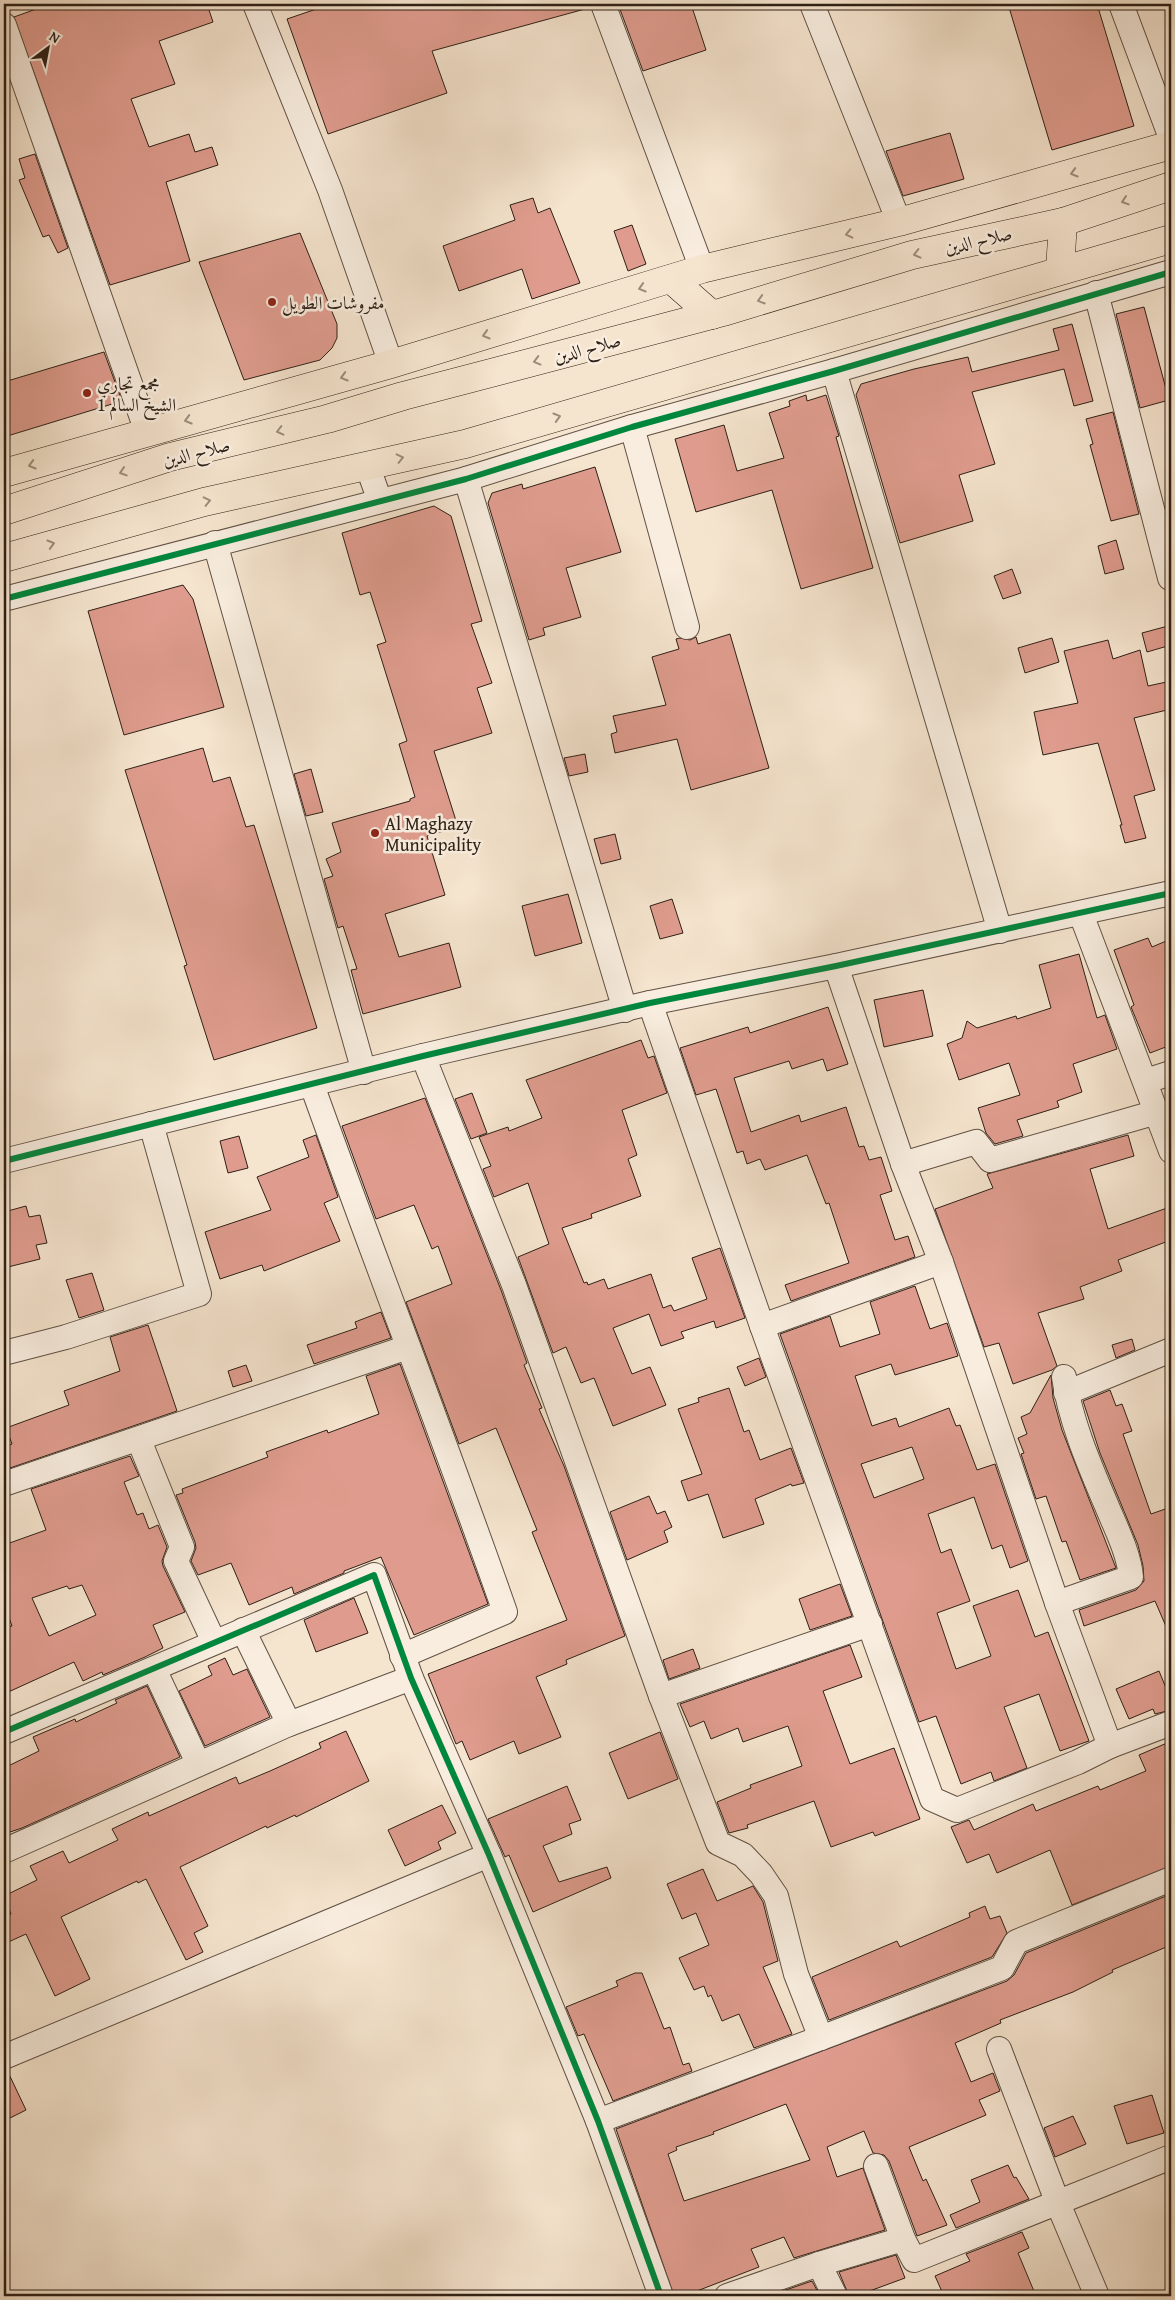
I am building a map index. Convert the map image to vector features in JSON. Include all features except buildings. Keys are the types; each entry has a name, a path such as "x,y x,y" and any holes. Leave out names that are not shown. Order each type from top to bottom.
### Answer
{"main road":[{"path":"4,473 391,364 702,269 899,222 1171,145"},
{"name":"صلاح الدين","path":"4,511 170,457 327,419 403,396 712,315 912,255 1063,222 1171,186"},
{"path":"1060,270 1063,222"},
{"path":"4,558 204,502 465,444 1171,239"},
{"path":"671,279 712,315"}],"street":[{"path":"255,4 330,190 391,364"},
{"path":"603,4 702,269"},
{"path":"812,4 899,222"},
{"path":"1121,4 1171,138"},
{"path":"4,26 147,432"},
{"path":"4,599 466,479 632,427 1171,272"},
{"path":"1096,293 1170,578"},
{"path":"834,370 1000,931"},
{"path":"632,427 687,627"},
{"path":"367,466 380,502"},
{"path":"466,479 625,1010"},
{"path":"216,543 364,1072"},
{"path":"4,1161 424,1056 650,1003 836,966 1171,893"},
{"path":"1081,914 1146,1081 1171,1152"},
{"path":"836,966 903,1164 941,1262 1057,1603 1110,1746"},
{"path":"650,1003 762,1326 870,1624 879,1656 932,1798 957,1810 1078,1762 1110,1746 1171,1723"},
{"path":"424,1056 514,1284 661,1696 718,1843 742,1855 761,1874 776,1896 796,1974 821,2038"},
{"path":"1146,1081 1171,1073"},
{"path":"4,1851 289,1724 406,1667 505,1612 459,1479 312,1085"},
{"path":"903,1164 976,1142 990,1160 1157,1112"},
{"path":"4,1354 66,1337 199,1294 151,1124"},
{"path":"762,1326 941,1262"},
{"path":"4,1484 140,1440 408,1346"},
{"path":"1057,1603 1131,1577 1113,1520 1095,1476 1065,1385 1171,1350"},
{"path":"140,1440 182,1547 176,1561 214,1642"},
{"path":"4,1732 374,1575 406,1667 489,1855 598,2121 661,2296"},
{"path":"661,1696 870,1624"},
{"path":"243,1630 289,1724"},
{"path":"154,1668 198,1763"},
{"path":"4,2057 489,1855"},
{"path":"598,2121 1002,1968 1016,1942 1171,1879"},
{"path":"999,2049 1057,2201 1097,2296"},
{"path":"876,2166 903,2239 914,2260 1057,2201 1171,2157"},
{"path":"727,2296 819,2264 903,2239"},
{"path":"819,2264 835,2296"}],"cycle path":[{"path":"4,599 466,479 632,427 834,371 1171,272"},
{"path":"4,1161 423,1056 650,1003 836,966 1171,893"},
{"path":"4,1732 374,1575 411,1678 489,1855 598,2121 661,2296"}],"place":[{"name":"مفروشات الطويل","path":"272,302"},
{"name":"مجمع تجاري الشيخ السالم 1","path":"87,393"},
{"name":"Al Maghazy Municipality","path":"375,833"}]}
